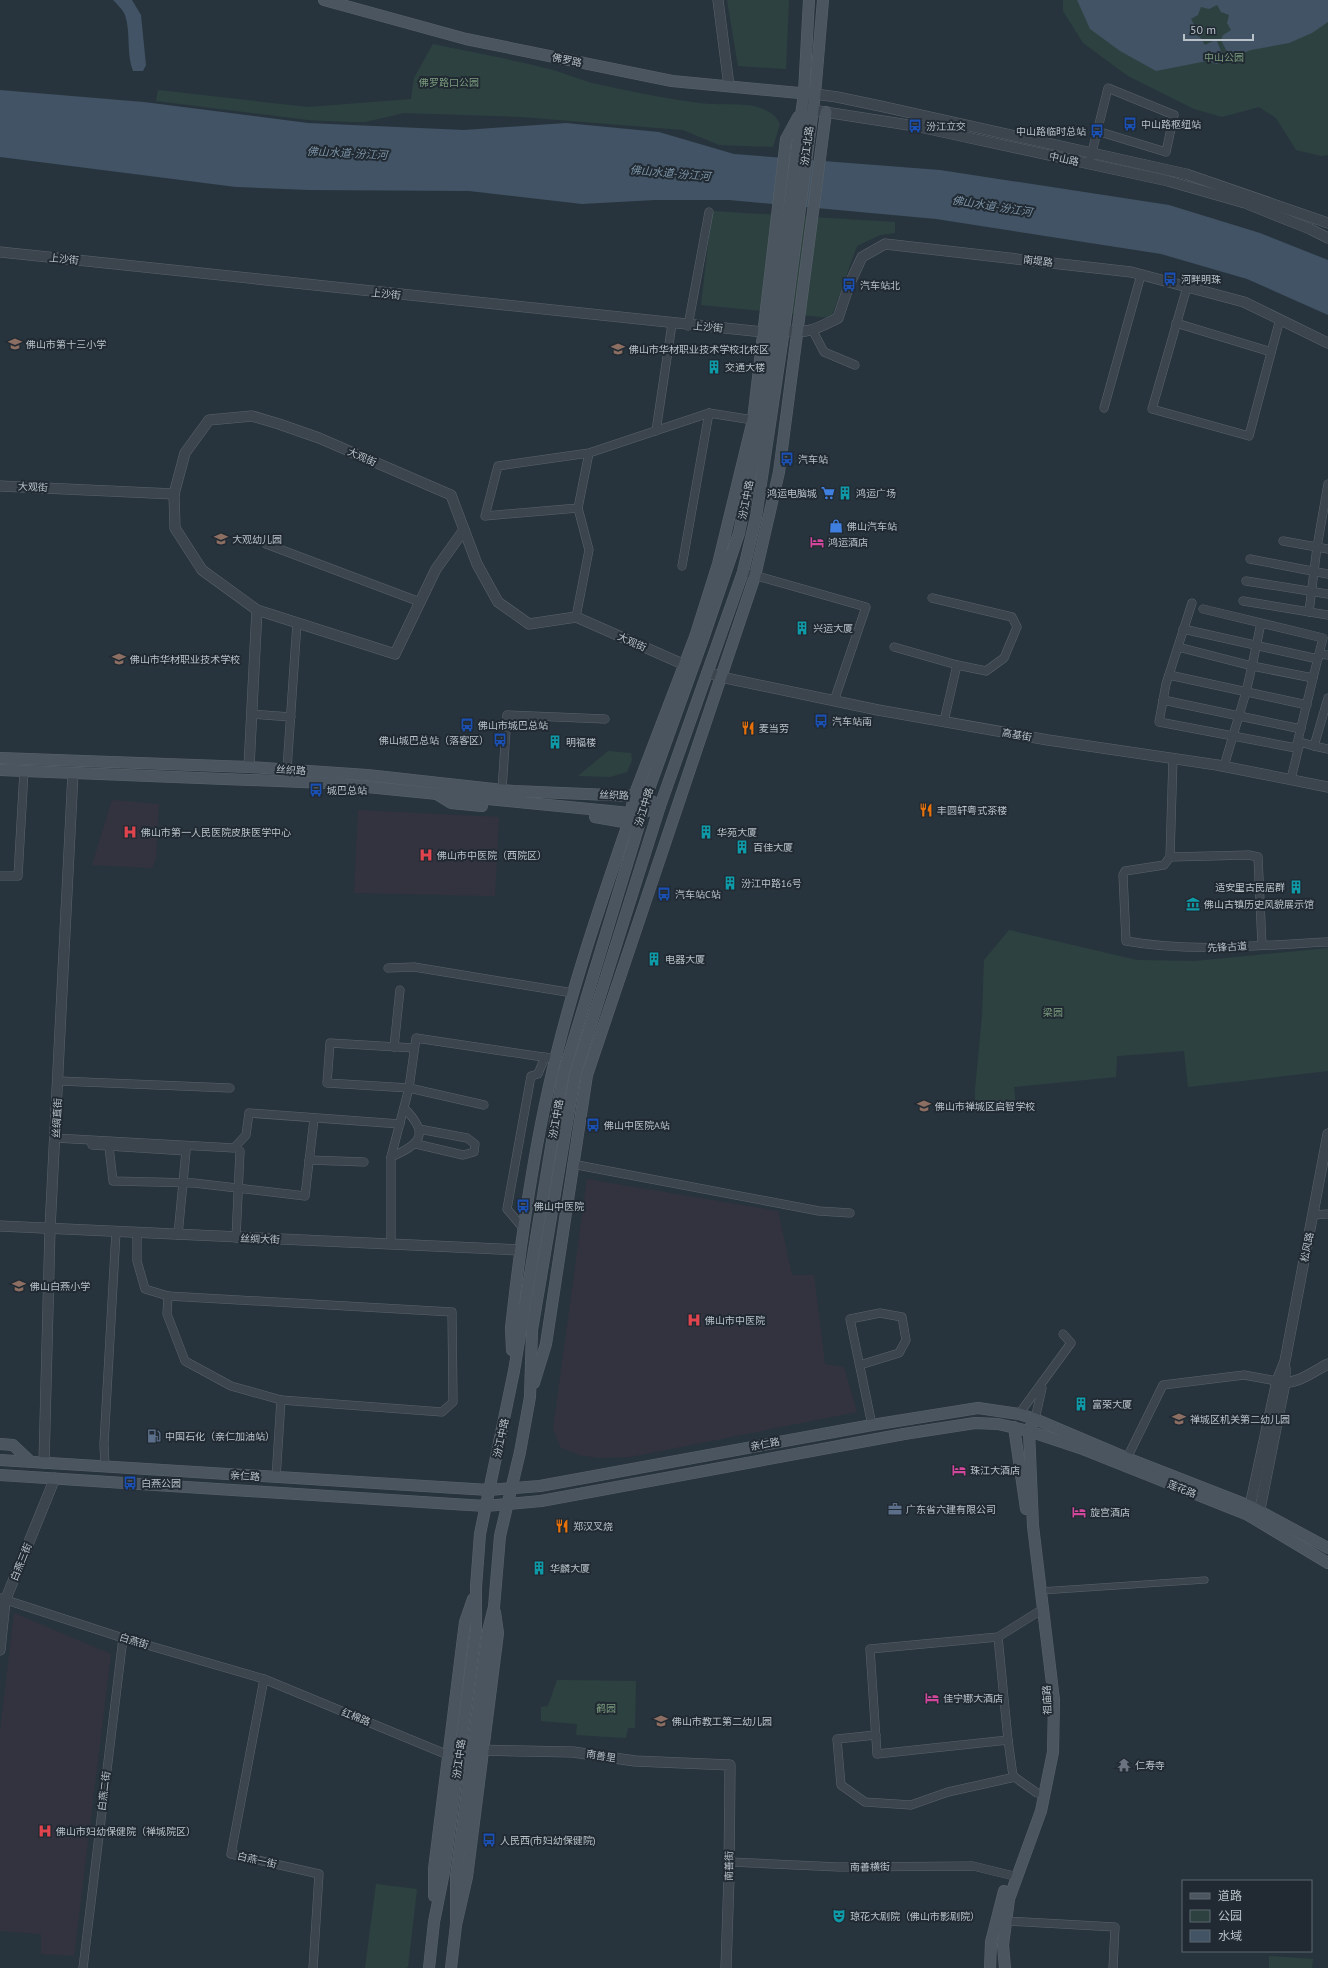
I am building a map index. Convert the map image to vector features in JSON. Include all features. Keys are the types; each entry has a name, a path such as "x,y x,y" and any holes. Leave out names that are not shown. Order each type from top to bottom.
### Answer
{"main road":[{"name":"佛罗路","path":"324,0 466,39 672,81 809,94"},
{"name":"汾江北路","path":"778,292 812,110 809,94 809,0"},
{"name":"汾江北路","path":"778,292 786,139 809,94 823,0"},
{"path":"530,1397 546,1344 572,1164 587,1075 755,576 779,472 826,112"},
{"path":"514,1371 511,1328 523,1228 549,1086 550,1058 634,818 634,796 685,665 718,564 753,420 768,333 778,292"},
{"name":"汾江中路","path":"494,1607 500,1536 508,1505 530,1397 532,1330 575,1075 660,806 743,572 756,517 784,330 778,292"},
{"name":"汾江中路","path":"429,1968 434,1922 444,1872 476,1630 476,1587 480,1534 514,1371 563,1075 634,818 646,798 739,533 761,424 768,333"},
{"name":"丝织路","path":"0,758 249,767 367,775 502,790 634,796 646,798 660,806"},
{"name":"丝织路","path":"0,770 291,781 434,793 450,803 634,818"},
{"path":"634,818 660,806"},
{"name":"亲仁路","path":"0,1460 489,1490 540,1486 872,1424 978,1408 1019,1414 1034,1419"},
{"path":"1014,1427 1019,1414"},
{"path":"1029,1431 1034,1419"},
{"name":"莲花路","path":"1034,1419 1254,1513 1328,1548"},
{"name":"亲仁路","path":"0,1475 486,1506 541,1501 920,1431 975,1423 1014,1427 1029,1431"},
{"name":"祖庙路","path":"990,1968 990,1952 1002,1896 1034,1811 1046,1754 1048,1700 1014,1427"},
{"name":"莲花路","path":"1029,1431 1254,1513 1328,1563"},
{"name":"祖庙路","path":"1005,1968 1003,1945 1009,1899 1041,1811 1053,1752 1054,1700 1033,1526 1029,1431"},
{"path":"0,1444 13,1445 31,1462"},
{"path":"434,1922 434,1869 448,1755 465,1622 476,1587"},
{"path":"456,1925 456,1876 471,1750 488,1631 494,1607"},
{"path":"451,1968 456,1925 467,1877 498,1633 494,1607"},
{"path":"986,1968 990,1952"}],"street":[{"path":"718,0 729,86"},
{"path":"1089,164 1108,88 1174,115 1166,152 1098,131"},
{"name":"中山路","path":"809,94 828,96 1186,174 1328,223"},
{"path":"826,112 828,96"},
{"name":"中山路","path":"812,110 915,126 1168,180 1245,204 1310,229 1328,238"},
{"path":"688,326 709,212"},
{"name":"南堤路","path":"784,330 797,333 813,331 838,318 849,285 862,257 884,244 1131,272 1244,302 1328,343"},
{"name":"上沙街","path":"0,252 688,326 768,333"},
{"path":"1104,408 1141,275"},
{"path":"1187,287 1152,409 1249,436 1280,319"},
{"path":"1176,323 1271,352"},
{"path":"656,431 672,324"},
{"path":"813,331 824,352 855,365"},
{"path":"682,566 709,413"},
{"path":"578,508 485,516 498,466 589,453 709,413 753,420"},
{"name":"大观街","path":"0,486 174,494 185,453 209,420 252,416 319,438 451,495 477,564 498,602 529,624 576,617 685,665"},
{"path":"576,617 589,550 578,508 589,453"},
{"path":"1309,612 1317,547 1328,484"},
{"path":"174,494 175,528 202,570 257,610 394,654 436,569 464,530"},
{"path":"1283,541 1328,549"},
{"path":"266,544 420,602"},
{"path":"1250,559 1328,574"},
{"path":"743,572 866,607 834,701"},
{"path":"1246,581 1328,594"},
{"path":"894,647 957,665 986,671 1004,658 1017,627 1012,617 932,598"},
{"path":"1243,601 1328,615"},
{"path":"1192,603 1169,675 1159,722 1296,748 1323,638 1203,609"},
{"path":"249,767 257,610"},
{"path":"287,770 297,623"},
{"path":"1224,766 1246,692 1261,623"},
{"path":"1183,629 1256,645 1318,656 1328,655"},
{"path":"1178,646 1252,666 1313,678"},
{"path":"944,721 957,665"},
{"name":"高基街","path":"707,672 721,677 834,701 1048,740 1224,766 1328,786"},
{"path":"1169,675 1307,706"},
{"path":"1314,746 1328,698"},
{"path":"1163,700 1301,729"},
{"path":"252,714 291,717"},
{"path":"502,790 507,715 605,719"},
{"path":"1291,779 1300,742 1328,749"},
{"path":"1173,758 1170,856 1249,855 1258,857 1262,945"},
{"path":"0,876 18,876 24,771"},
{"name":"丝绸直街","path":"44,1463 50,1229 59,1081 73,773"},
{"name":"先锋古道","path":"1170,856 1164,865 1125,871 1126,941 1156,947 1197,948 1328,942"},
{"path":"388,968 414,968 573,993"},
{"path":"394,1047 400,990"},
{"path":"391,1244 391,1157 409,1088 416,1038 550,1058 538,1074 531,1076 507,1209 523,1228"},
{"path":"414,1048 330,1043 327,1083 409,1088 484,1105"},
{"path":"59,1081 230,1088"},
{"path":"391,1157 409,1149 416,1144 420,1129 417,1120 404,1108"},
{"path":"55,1138 234,1148 246,1135 249,1113 314,1119 400,1124"},
{"path":"109,1147 113,1181 184,1183 305,1196 314,1119"},
{"path":"416,1144 463,1155 474,1152 475,1144 467,1138 420,1129"},
{"name":"松风路","path":"1281,1382 1328,1134"},
{"path":"81,1144 186,1151 178,1235"},
{"path":"236,1238 240,1151"},
{"path":"309,1160 364,1162"},
{"path":"572,1164 819,1211 850,1213"},
{"path":"1313,1214 1328,1214"},
{"name":"丝绸大街","path":"0,1226 520,1250"},
{"path":"105,1467 104,1444 116,1232"},
{"path":"137,1233 138,1261 145,1289 168,1296 452,1312 453,1402 442,1412 282,1400 231,1386 185,1361 167,1314 168,1296"},
{"path":"860,1365 899,1353 906,1340 902,1317 880,1313 850,1319 872,1424"},
{"path":"1019,1414 1071,1343 1063,1334"},
{"path":"1127,1458 1163,1385 1244,1375 1281,1382 1300,1379 1328,1364"},
{"path":"1254,1513 1281,1382"},
{"path":"1034,1419 1043,1383"},
{"path":"276,1478 282,1400"},
{"name":"白燕三街","path":"0,1650 3,1599 55,1478"},
{"path":"1041,1591 1205,1580"},
{"name":"白燕街","path":"3,1599 123,1638 264,1679"},
{"path":"1008,1740 877,1754 870,1649 998,1637 1038,1612"},
{"path":"998,1637 1013,1776 1038,1793"},
{"name":"白燕二街","path":"83,1968 123,1638"},
{"name":"红棉路","path":"264,1679 448,1755"},
{"name":"白燕一街","path":"264,1679 231,1854 319,1874 313,1968"},
{"path":"876,1735 837,1738 840,1785 865,1802 911,1805 948,1792 1015,1777"},
{"name":"南善里","path":"471,1750 573,1752 635,1761 730,1765"},
{"name":"南善街","path":"726,1968 730,1765"},
{"name":"南善横街","path":"729,1862 839,1868 973,1866 1010,1875"},
{"path":"1006,1921 1115,1927 1113,1968"}],"shaded area":[{"name":"佛山市第一人民医院皮肤医学中心","path":"112,800 159,804 156,859 152,868 92,865"},
{"name":"佛山市中医院（西院区）","path":"358,810 499,817 495,896 354,893"},
{"name":"佛山市中医院","path":"587,1179 778,1211 792,1275 814,1275 825,1364 844,1367 857,1412 630,1457 599,1458 579,1455 561,1448 553,1429"},
{"name":"佛山市妇幼保健院（禅城院区）","path":"14,1613 111,1654 74,1956 41,1954 41,1934 0,1931 0,1731"}],"green space":[{"path":"727,0 789,0 786,69 738,66"},
{"name":"中山公园","path":"1063,0 1328,0 1328,155 1321,156 1296,150 1276,118 1259,107 1222,117 1194,109 1128,76 1083,43 1063,11"},
{"name":"佛罗路口公园","path":"433,44 534,65 560,72 581,80 632,92 699,103 744,105 755,107 765,110 774,116 780,124 773,147 719,145 683,130 521,117 404,113 365,122 349,122 308,120 156,101 158,90 308,107 411,99 414,78"},
{"path":"712,211 895,222 895,233 880,235 857,246 831,318 701,305"},
{"path":"608,751 631,753 632,760 627,772 610,777 578,776"},
{"name":"梁园","path":"1009,930 1137,960 1195,961 1328,948 1328,1071 1188,1087 1184,1051 1117,1056 1116,1077 1014,1087 1016,1109 975,1112 975,1089 982,1017 984,960"},
{"name":"鹤园","path":"557,1680 636,1681 635,1728 628,1728 626,1738 576,1735 577,1724 541,1721 541,1707 548,1706"},
{"path":"376,1884 417,1889 408,1967 406,1968 365,1968"},
{"path":"1269,1956 1313,1959 1312,1968 1269,1968"}],"water":[{"path":"113,0 132,0 141,15 146,65 143,71 133,71 130,57 127,22 125,15"},
{"path":"1077,0 1328,0 1328,22 1312,33 1289,43 1251,50 1230,58 1221,40 1223,35 1231,30 1227,23 1229,15 1221,12 1217,5 1209,9 1201,7 1198,15 1191,19 1195,26 1192,34 1200,37 1205,45 1213,41 1217,41 1224,59 1217,64 1207,61 1156,71 1120,51 1090,29"},
{"name":"佛山水道-汾江河","path":"0,90 144,102 308,123 464,130 566,123 659,132 734,154 940,170 1169,205 1260,233 1328,260 1328,315 1247,279 1161,254 936,219 729,200 655,200 582,204 469,191 308,190 236,187 0,157"}],"place":[{"name":"中山路枢纽站","path":"1130,124"},
{"name":"汾江立交","path":"915,126"},
{"name":"中山路临时总站","path":"1097,131"},
{"name":"河畔明珠","path":"1170,279"},
{"name":"汽车站北","path":"849,285"},
{"name":"佛山市第十三小学","path":"15,344"},
{"name":"佛山市华材职业技术学校北校区","path":"618,349"},
{"name":"交通大楼","path":"714,367"},
{"name":"汽车站","path":"787,459"},
{"name":"鸿运电脑城","path":"828,493"},
{"name":"鸿运广场","path":"845,493"},
{"name":"佛山汽车站","path":"836,526"},
{"name":"大观幼儿园","path":"221,539"},
{"name":"鸿运酒店","path":"817,542"},
{"name":"兴运大厦","path":"802,628"},
{"name":"佛山市华材职业技术学校","path":"119,659"},
{"name":"汽车站南","path":"821,721"},
{"name":"佛山市城巴总站","path":"467,725"},
{"name":"麦当劳","path":"748,728"},
{"name":"佛山城巴总站（落客区）","path":"500,740"},
{"name":"明福楼","path":"555,742"},
{"name":"城巴总站","path":"316,790"},
{"name":"丰圆轩粤式茶楼","path":"926,810"},
{"name":"佛山市第一人民医院皮肤医学中心","path":"130,832"},
{"name":"华苑大厦","path":"706,832"},
{"name":"百佳大厦","path":"742,847"},
{"name":"佛山市中医院（西院区）","path":"426,855"},
{"name":"汾江中路16号","path":"730,883"},
{"name":"适安里古民居群","path":"1296,887"},
{"name":"汽车站C站","path":"664,894"},
{"name":"佛山古镇历史风貌展示馆","path":"1193,904"},
{"name":"电器大厦","path":"654,959"},
{"name":"佛山市禅城区启智学校","path":"924,1106"},
{"name":"佛山中医院A站","path":"593,1125"},
{"name":"佛山中医院","path":"523,1206"},
{"name":"佛山白燕小学","path":"19,1286"},
{"name":"佛山市中医院","path":"694,1320"},
{"name":"富荣大厦","path":"1081,1404"},
{"name":"禅城区机关第二幼儿园","path":"1179,1419"},
{"name":"中国石化（亲仁加油站）","path":"154,1436"},
{"name":"珠江大酒店","path":"959,1470"},
{"name":"白燕公园","path":"130,1483"},
{"name":"广东省六建有限公司","path":"895,1509"},
{"name":"旋宫酒店","path":"1079,1512"},
{"name":"郑汉叉烧","path":"562,1526"},
{"name":"华麟大厦","path":"539,1568"},
{"name":"佳宁娜大酒店","path":"932,1698"},
{"name":"佛山市教工第二幼儿园","path":"661,1721"},
{"name":"仁寿寺","path":"1124,1765"},
{"name":"佛山市妇幼保健院（禅城院区）","path":"45,1831"},
{"name":"人民西(市妇幼保健院)","path":"489,1840"},
{"name":"琼花大剧院（佛山市影剧院）","path":"839,1916"}]}
